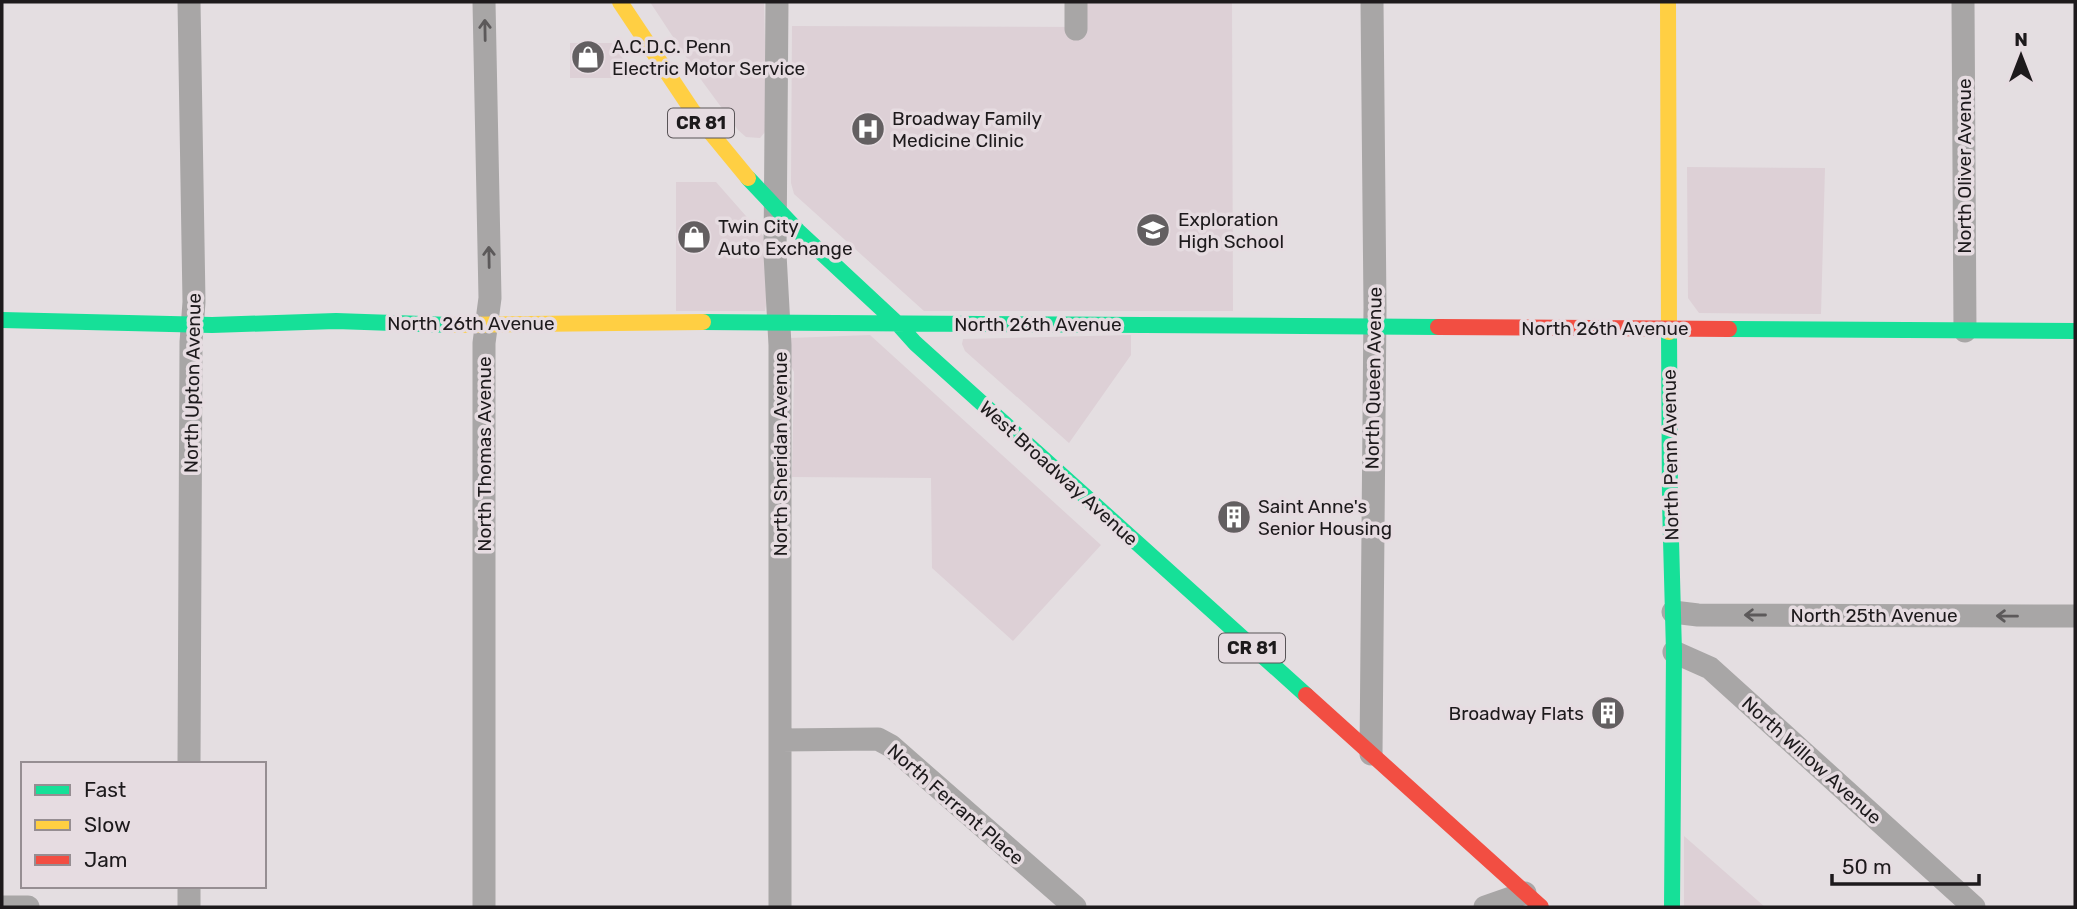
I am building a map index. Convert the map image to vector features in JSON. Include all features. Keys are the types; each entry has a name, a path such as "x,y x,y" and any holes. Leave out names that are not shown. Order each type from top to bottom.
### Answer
{"main road":[{"name":"West Broadway Avenue","path":"620,2 685,102 741,171 776,208 915,343 1533,900"},
{"name":"North Penn Avenue","path":"1668,2 1674,652 1672,907"},
{"name":"North 26th Avenue","path":"2,320 192,324 335,321 486,325 778,322 2075,331"}],"street":[{"name":"North Upton Avenue","path":"189,2 192,324 189,762"},
{"name":"North Thomas Avenue","path":"484,2 490,298 484,343 484,907"},
{"name":"North Sheridan Avenue","path":"777,2 780,907"},
{"path":"1076,2 1076,29"},
{"name":"North Queen Avenue","path":"1371,754 1374,327 1372,2"},
{"name":"North Oliver Avenue","path":"1963,2 1965,331"},
{"name":"North 25th Avenue","path":"1673,612 1698,615 2075,617"},
{"name":"North Willow Avenue","path":"1674,652 1710,668 1974,907"},
{"name":"North Ferrant Place","path":"781,740 878,739 891,746 1075,907"},
{"path":"189,888 189,907"},
{"path":"1485,907 1533,900"},
{"path":"2,907 28,907"}],"shaded area":[{"path":"650,2 764,2 767,125 760,138 746,137 738,130"},
{"path":"1087,2 1232,2 1233,311 924,311 794,194 791,183 792,26 1086,27"},
{"path":"570,43 612,43 636,78 570,78"},
{"path":"1687,167 1825,168 1821,314 1699,313 1688,298"},
{"path":"676,182 716,182 767,240 768,293 765,311 676,311"},
{"path":"870,335 1101,545 1013,641 932,568 931,478 792,477 794,372 786,356 790,338"},
{"path":"1131,335 1131,355 1069,443 965,351 962,344 963,339"},
{"path":"1684,836 1765,907 1684,907"}],"traffic: fast":[{"path":"748,178 798,231 915,343 1306,695"},
{"path":"2,320 212,325 336,321 451,325"},
{"path":"703,322 1438,327"},
{"path":"1729,329 2075,331"},
{"path":"1669,332 1674,652 1672,907"}],"traffic: slow":[{"path":"620,2 692,110 748,178"},
{"path":"1668,2 1669,332"},
{"path":"451,325 703,322"}],"traffic: jam":[{"path":"1438,327 1729,329"},
{"path":"1306,695 1541,907"}],"place":[{"name":"A.C.D.C. Penn Electric Motor Service","path":"588,57"},
{"name":"Broadway Family Medicine Clinic","path":"868,129"},
{"name":"Exploration High School","path":"1153,230"},
{"name":"Twin City Auto Exchange","path":"694,237"},
{"name":"Saint Anne's Senior Housing","path":"1234,517"},
{"name":"Broadway Flats","path":"1608,713"}]}
